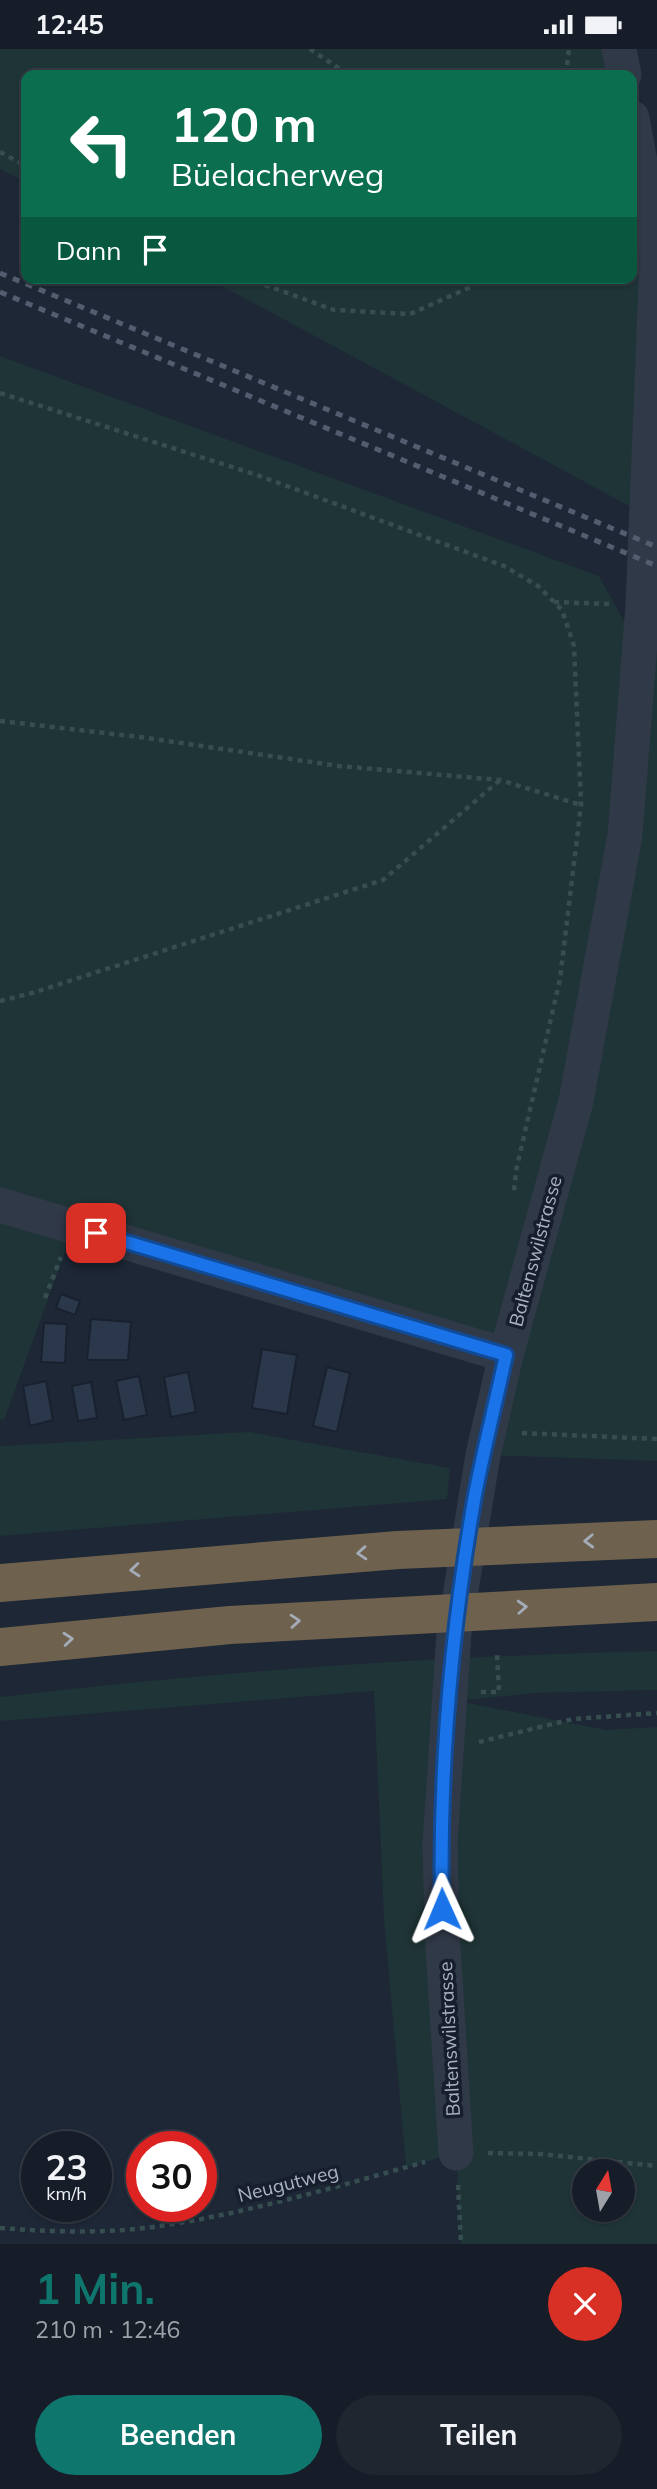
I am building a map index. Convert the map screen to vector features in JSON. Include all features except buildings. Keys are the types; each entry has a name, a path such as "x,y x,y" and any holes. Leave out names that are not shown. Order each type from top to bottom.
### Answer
{"highway":[{"path":"0,1583 371,1552 657,1539"},
{"path":"0,1647 256,1623 657,1602"}],"street":[{"path":"619,49 623,70"},
{"name":"Baltenswilstrasse","path":"456,2153 440,1844 448,1699 461,1580 486,1443 506,1355 576,1101 625,835 643,605 657,257 637,146"},
{"path":"0,1205 506,1355"}],"path":[{"path":"310,49 342,70"},
{"path":"567,70 569,49"},
{"path":"0,152 21,163"},
{"path":"262,284 334,310 410,314 475,284"},
{"path":"0,393 257,475 504,566 538,586 562,610 574,646 581,805 560,979 516,1171 514,1194 523,1214 540,1233"},
{"path":"554,602 643,605"},
{"path":"0,722 140,737 340,766 500,780 581,805"},
{"path":"0,1001 383,880 500,780"},
{"path":"45,1298 72,1226"},
{"path":"486,1443 657,1439"},
{"path":"497,1654 498,1689"},
{"path":"444,1751 573,1719 657,1713"},
{"path":"456,2153 461,2244"},
{"name":"Neugutweg","path":"0,2228 78,2232 159,2226 252,2207 456,2153 540,2154 657,2166"}],"green space":[{"path":"0,49 619,49 623,70 21,70 21,180 0,169"},
{"path":"637,145 657,255 646,515 218,284 637,284"},
{"path":"0,356 599,576 640,650 657,652 657,1461 483,1455 506,1355 0,1205"},
{"path":"0,1212 72,1233 4,1420 0,1419"},
{"path":"249,1432 450,1468 447,1499 0,1536 0,1446"},
{"path":"657,1651 657,1690 535,1693 467,1700 432,1690 448,1699 606,1730 657,1727 657,2244 461,2244 456,2153 406,2167 384,1918 374,1691 0,1721 0,1697 246,1672 410,1661"}],"railway":[{"path":"0,273 21,282"},
{"path":"26,284 657,547"},
{"path":"0,292 657,566"}],"route":[{"path":"96,1233 506,1355 475,1493 454,1633 444,1751 440,1844 442,1909"}]}
